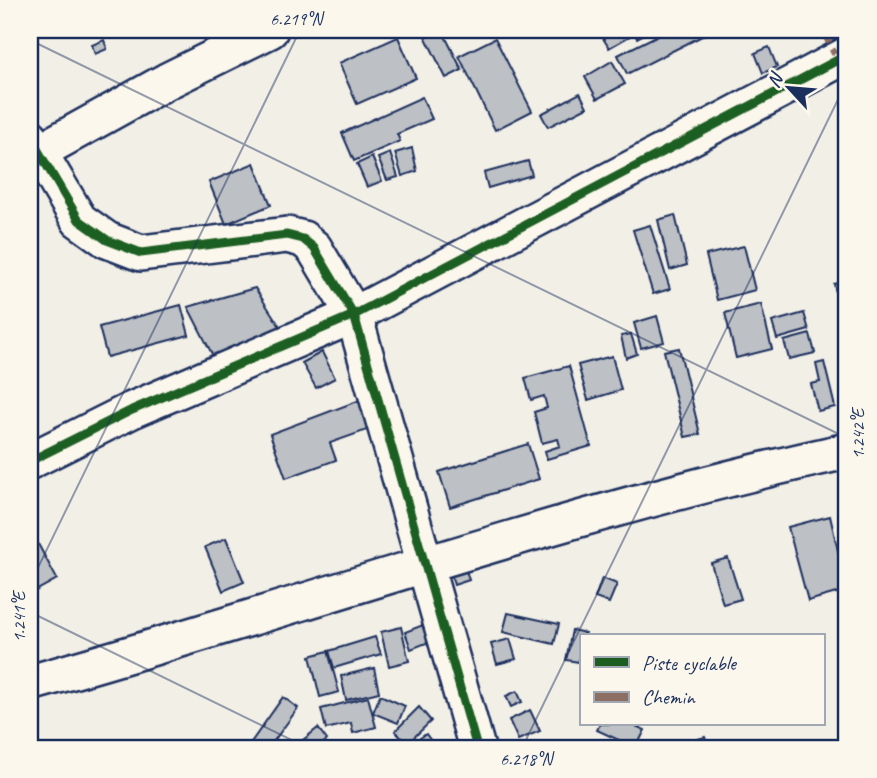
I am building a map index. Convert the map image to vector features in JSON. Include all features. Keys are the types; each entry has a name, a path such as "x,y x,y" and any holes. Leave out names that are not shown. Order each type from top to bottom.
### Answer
{"street":[{"path":"270,30 33,145 79,220 107,240 141,253 287,235 303,239 314,247 354,315 477,748"},
{"path":"30,461 132,410 354,315 847,55"},
{"path":"30,683 198,637 426,564 736,475 847,451"}],"building":[{"path":"442,30 462,70 446,78 423,32"},
{"path":"598,30 626,30 630,36 609,48"},
{"path":"632,30 652,30 637,38"},
{"path":"668,30 706,30 708,33 627,74 618,55"},
{"path":"398,37 416,78 357,104 339,63"},
{"path":"495,38 532,111 495,130 459,56"},
{"path":"104,40 107,49 95,54 92,45"},
{"path":"769,47 777,67 763,73 755,53"},
{"path":"612,61 625,84 597,99 585,77"},
{"path":"580,93 587,107 548,127 541,114"},
{"path":"422,97 432,119 397,134 400,141 354,161 342,133"},
{"path":"412,148 417,171 402,176 395,153"},
{"path":"390,153 398,177 387,180 378,158"},
{"path":"372,157 382,181 367,187 357,164"},
{"path":"528,161 532,175 488,188 484,173"},
{"path":"254,163 271,205 226,224 209,182"},
{"path":"675,215 687,265 670,270 658,220"},
{"path":"650,225 670,289 653,294 633,230"},
{"path":"744,246 755,290 717,300 706,255"},
{"path":"847,280 847,323 843,324 834,284"},
{"path":"255,288 281,328 216,362 188,307"},
{"path":"761,304 772,349 736,358 725,313"},
{"path":"181,305 189,335 107,357 99,327"},
{"path":"804,313 809,330 777,339 772,322"},
{"path":"657,316 664,342 641,348 634,323"},
{"path":"631,334 637,354 626,358 621,336"},
{"path":"810,334 815,353 789,359 784,341"},
{"path":"679,348 700,434 685,437 664,351"},
{"path":"322,352 335,378 316,388 302,363"},
{"path":"612,356 621,390 588,400 578,365"},
{"path":"824,362 835,407 818,411 811,384 820,382 816,364"},
{"path":"569,366 591,446 547,459 545,451 560,446 558,439 542,443 534,412 547,408 544,396 531,400 525,378"},
{"path":"360,400 370,429 330,443 336,460 286,478 270,434"},
{"path":"528,444 539,479 450,507 439,472"},
{"path":"830,516 847,590 808,601 788,527"},
{"path":"226,538 244,582 223,591 205,547"},
{"path":"37,542 57,579 30,594 30,546"},
{"path":"728,558 741,599 723,604 711,563"},
{"path":"465,567 469,580 454,585 450,571"},
{"path":"602,578 617,584 609,603 595,598"},
{"path":"508,613 559,624 554,644 503,632"},
{"path":"423,625 429,642 411,649 405,632"},
{"path":"401,627 409,661 389,666 381,632"},
{"path":"572,630 585,633 580,634 579,662 566,660"},
{"path":"375,637 381,654 334,668 329,651"},
{"path":"510,639 516,659 497,664 491,644"},
{"path":"328,651 339,692 320,697 310,656"},
{"path":"374,668 379,692 346,700 341,676"},
{"path":"517,691 522,702 511,707 506,696"},
{"path":"380,695 405,706 398,723 373,713"},
{"path":"283,697 298,708 271,745 276,748 247,748"},
{"path":"368,697 376,727 353,733 351,723 326,729 321,709"},
{"path":"419,707 431,721 407,744 395,731"},
{"path":"530,710 540,731 518,740 509,720"},
{"path":"599,726 636,726 645,730 636,748 597,730"},
{"path":"318,728 327,740 317,748 293,748"},
{"path":"426,734 436,748 405,748"},
{"path":"705,737 708,748 667,748"}],"marked path":[{"path":"823,30 837,59"}],"cycle path":[{"path":"30,461 132,410 354,315 847,55"},
{"path":"30,137 79,220 107,240 141,253 287,235 303,239 314,248 354,315 477,748"}]}
